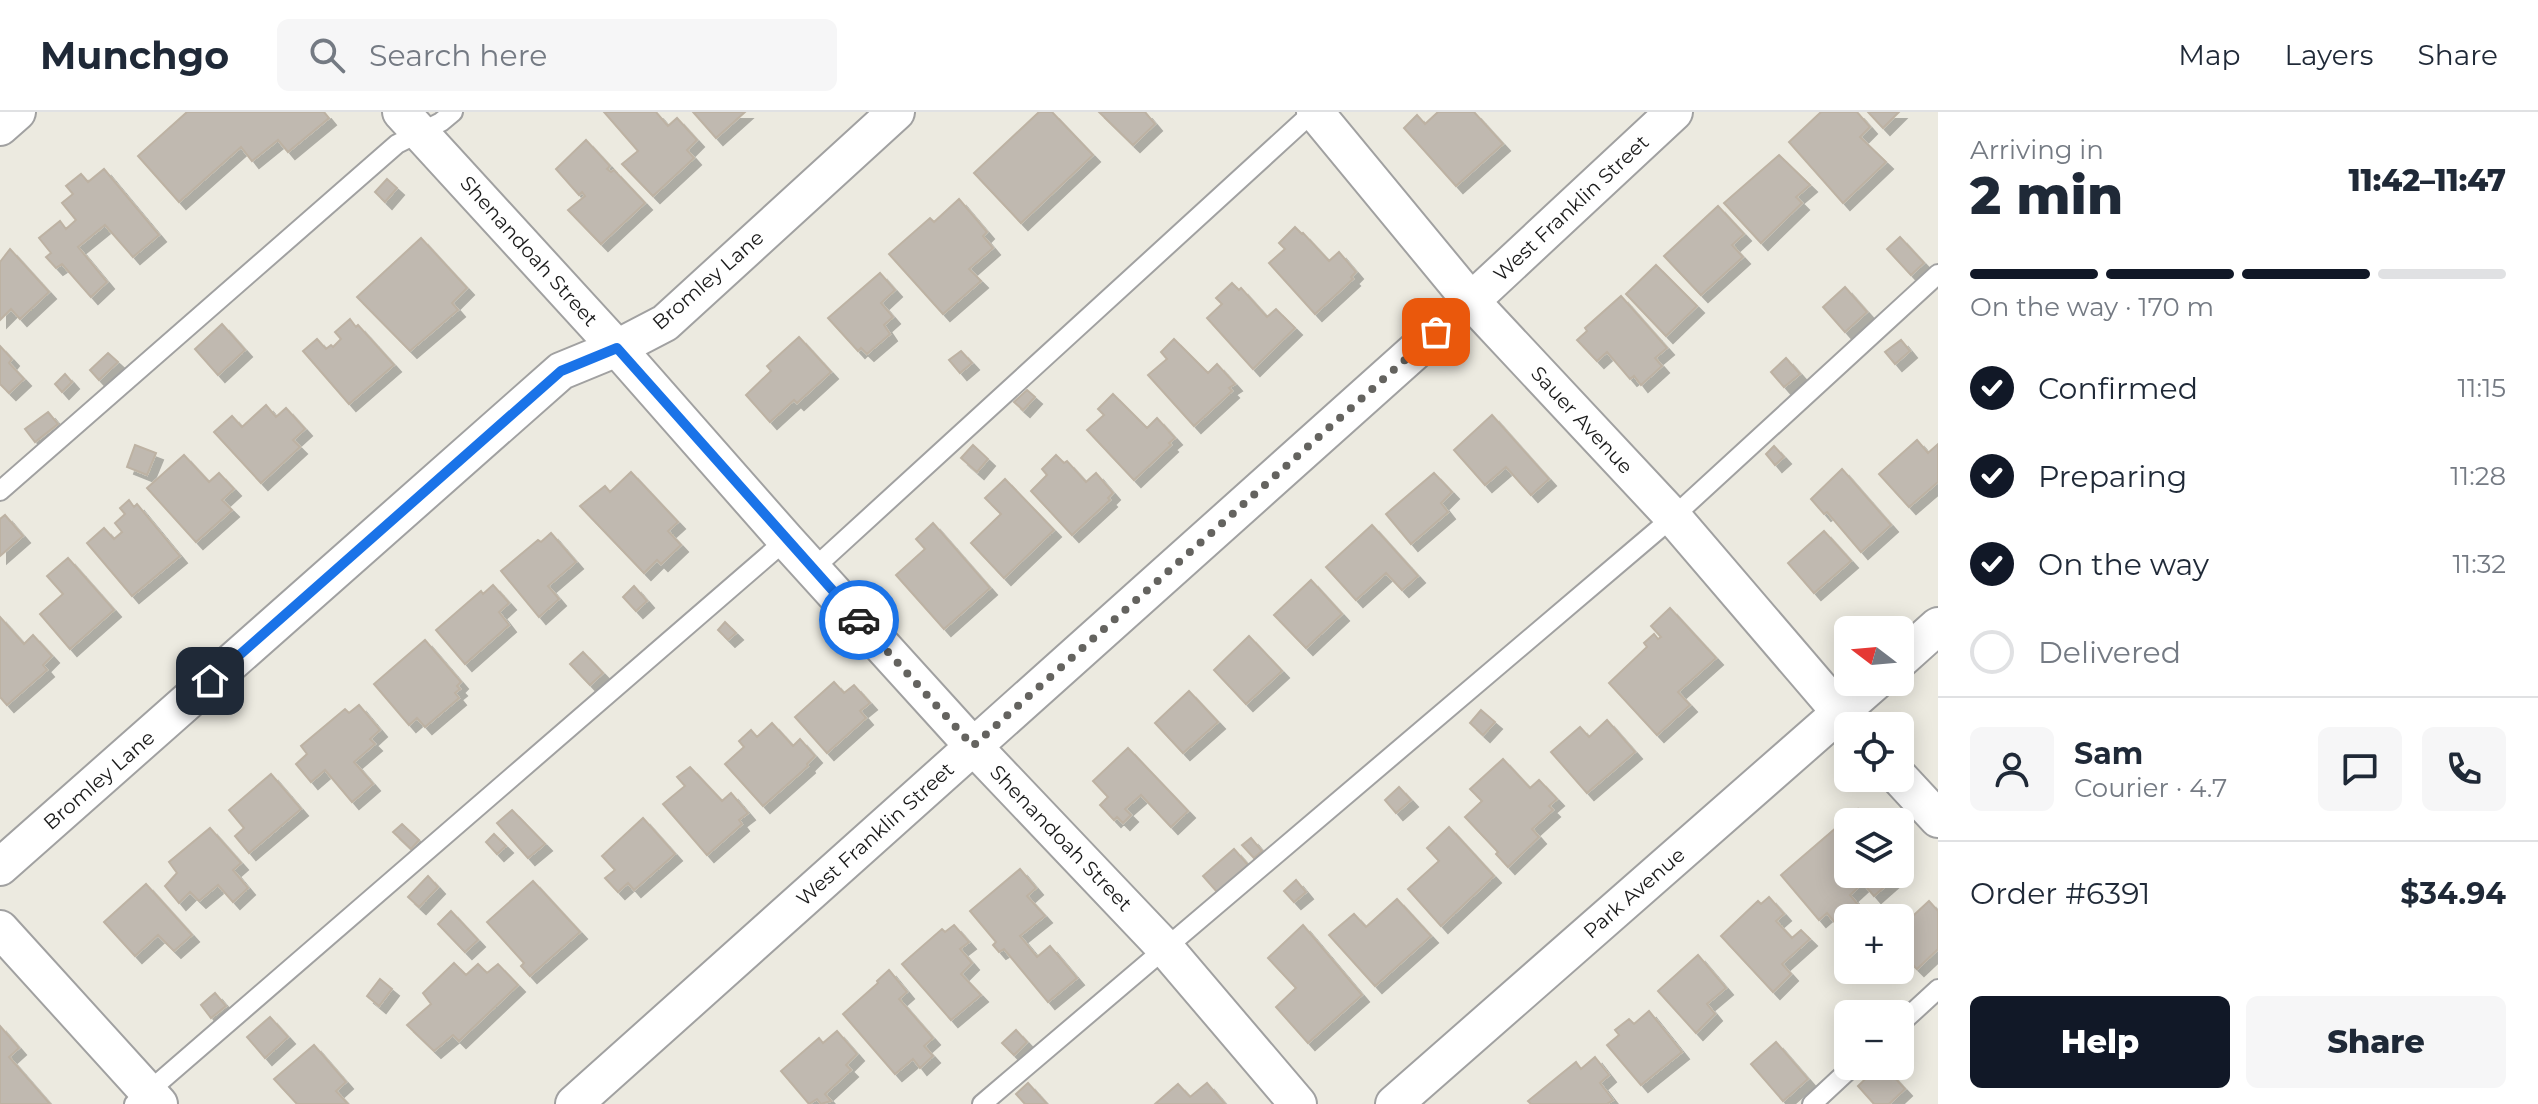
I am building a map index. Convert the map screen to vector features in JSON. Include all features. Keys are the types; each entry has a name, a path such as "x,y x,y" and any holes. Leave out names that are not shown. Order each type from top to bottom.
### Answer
{"street":[{"path":"0,127 17,112"},
{"name":"Bromley Lane","path":"0,867 561,371 617,348 665,323 896,112"},
{"name":"Sauer Avenue","path":"1314,112 1471,301 1673,517 1839,712"},
{"name":"West Franklin Street","path":"574,1104 1471,301 1674,112"},
{"name":"Shenandoah Street","path":"410,122 973,746 1166,949 1298,1104"},
{"path":"1914,647 1938,626"},
{"name":"Park Avenue","path":"1852,712 1864,696"},
{"name":"Park Avenue","path":"1394,1104 1834,730"},
{"path":"1913,792 1938,819"},
{"path":"0,929 147,1100"}],"lane":[{"path":"0,491 397,144 410,122 441,122 453,112"},
{"path":"813,569 1314,112"},
{"path":"982,1104 1673,517 1938,274"},
{"path":"147,1100 188,1060 786,540"},
{"path":"1914,1011 1938,989"},
{"path":"1812,1104 1838,1080"}],"building":[{"path":"187,112 324,112 329,118 288,152 278,140 252,161 241,147 179,202 138,156"},
{"path":"604,112 656,112 668,126 677,118 697,140 687,150 694,158 653,196 622,164 638,151"},
{"path":"693,112 745,112 716,138"},
{"path":"1039,112 1052,112 1093,155 1021,223 974,173"},
{"path":"1099,112 1145,112 1155,124 1133,145"},
{"path":"1438,112 1474,112 1503,144 1456,186 1404,128 1417,115 1425,124"},
{"path":"1821,112 1857,112 1870,127 1860,137 1886,162 1843,203 1789,142"},
{"path":"1868,112 1899,112 1883,128"},
{"path":"586,140 610,166 607,169 611,172 614,170 645,203 601,244 568,210 585,196 582,192 579,195 556,169"},
{"path":"1779,155 1810,185 1796,197 1802,203 1761,243 1724,203"},
{"path":"104,169 159,235 133,257 105,225 78,247 107,282 91,297 62,264 56,268 46,257 51,253 39,238 60,221 66,229 76,220 62,203 73,194 66,186 81,174 88,182"},
{"path":"387,179 397,188 385,202 375,192"},
{"path":"959,199 987,232 983,236 993,248 969,269 981,281 943,314 889,254 930,218 934,222"},
{"path":"1718,206 1744,234 1732,245 1743,257 1701,295 1664,256"},
{"path":"1295,227 1329,261 1339,252 1356,272 1351,277 1353,279 1315,314 1269,263 1285,249 1279,243"},
{"path":"1900,237 1924,263 1911,275 1887,249"},
{"path":"421,238 467,288 452,303 458,310 410,351 357,297"},
{"path":"10,249 49,292 20,319 11,309 0,320 0,262"},
{"path":"1656,265 1697,306 1666,336 1626,294"},
{"path":"880,273 895,290 881,303 893,317 884,325 890,334 867,354 861,348 858,351 828,318"},
{"path":"1232,283 1239,290 1241,288 1267,317 1276,309 1295,328 1253,369 1207,318 1222,304 1216,298"},
{"path":"1845,287 1867,312 1845,332 1823,307"},
{"path":"1621,296 1667,348 1655,358 1662,366 1641,385 1634,376 1630,379 1607,352 1597,361 1577,340 1587,331 1585,328"},
{"path":"350,319 394,365 349,404 303,351 317,339 326,349 331,345 333,347 341,339 335,332"},
{"path":"222,324 245,350 218,375 195,349"},
{"path":"799,337 831,372 797,403 794,400 770,422 746,395 771,371 767,366"},
{"path":"1174,339 1208,373 1217,364 1235,384 1229,388 1232,391 1194,426 1148,375 1167,359 1161,352"},
{"path":"1901,340 1910,351 1895,364 1885,352"},
{"path":"0,346 12,359 9,363 24,379 9,393 0,384"},
{"path":"961,351 972,363 960,373 949,360"},
{"path":"108,353 118,362 99,380 90,370"},
{"path":"1786,358 1800,374 1784,387 1771,372"},
{"path":"65,374 72,382 62,392 55,384"},
{"path":"1027,390 1035,397 1023,410 1014,402"},
{"path":"1113,394 1147,428 1157,418 1175,438 1134,480 1087,430 1104,415 1098,409"},
{"path":"266,405 276,417 286,408 305,429 293,440 300,447 261,483 214,432 232,416 242,427"},
{"path":"48,412 58,424 35,442 25,429"},
{"path":"1492,415 1549,479 1531,495 1506,467 1485,485 1454,450"},
{"path":"1917,440 1928,453 1938,444 1938,482 1909,507 1879,474"},
{"path":"135,445 156,453 147,475 127,467"},
{"path":"973,445 988,459 977,472 961,458"},
{"path":"1774,446 1784,457 1775,465 1766,454"},
{"path":"184,455 209,482 219,473 234,489 222,500 232,510 196,542 147,488"},
{"path":"1056,455 1064,463 1067,461 1086,482 1096,473 1113,493 1108,498 1110,500 1072,535 1031,491 1047,475 1042,469"},
{"path":"1842,469 1891,525 1861,552 1827,512 1824,514 1811,499"},
{"path":"631,472 678,522 668,531 681,545 661,564 657,560 644,573 580,506 605,486 610,492"},
{"path":"1434,473 1452,492 1441,503 1448,512 1411,544 1386,514"},
{"path":"1005,479 1054,530 1004,578 971,543 1001,514 985,498"},
{"path":"129,500 134,507 137,504 180,556 132,596 87,543 104,528 114,539 122,532 115,523 125,514 120,508"},
{"path":"5,515 23,536 0,556 0,519"},
{"path":"933,523 990,588 944,629 896,575 925,549 916,539"},
{"path":"1372,525 1418,576 1402,590 1386,573 1356,600 1326,567"},
{"path":"1824,531 1851,561 1814,593 1788,563"},
{"path":"551,533 576,562 548,586 559,599 539,617 501,571"},
{"path":"68,558 114,610 70,649 40,614 63,594 47,576"},
{"path":"1311,580 1342,614 1306,648 1274,615"},
{"path":"493,585 509,603 499,612 509,625 465,664 436,630 481,591 483,594"},
{"path":"634,586 647,601 636,611 623,597"},
{"path":"1670,608 1716,658 1678,692 1690,705 1657,735 1609,683 1647,647 1644,643 1654,634 1658,639 1661,637 1651,626"},
{"path":"0,617 24,644 33,635 52,656 43,665 47,670 7,705 0,697"},
{"path":"725,622 736,633 728,640 718,630"},
{"path":"1249,636 1282,671 1246,704 1214,670"},
{"path":"425,640 461,682 457,686 460,689 455,693 459,698 425,727 417,718 409,725 374,684"},
{"path":"583,652 603,673 590,685 570,664"},
{"path":"834,682 844,693 854,685 870,703 860,711 866,718 827,753 795,717"},
{"path":"1189,691 1218,722 1183,753 1155,723"},
{"path":"359,705 380,730 370,739 375,744 354,762 373,784 352,802 325,770 311,782 296,764 307,754 301,746 345,709 349,713"},
{"path":"1481,710 1495,722 1483,735 1470,723"},
{"path":"1607,720 1635,752 1587,793 1551,752 1580,727 1589,737"},
{"path":"772,723 793,746 800,739 815,756 763,806 725,764 744,747 739,741 751,730 757,737"},
{"path":"1128,748 1188,811 1171,827 1141,795 1125,809 1131,815 1123,823 1117,817 1114,820 1100,805 1108,797 1093,781"},
{"path":"1503,759 1530,788 1539,780 1557,799 1549,806 1553,810 1532,829 1539,837 1508,867 1465,817 1482,801 1470,789"},
{"path":"690,767 722,801 731,793 748,813 739,820 742,824 707,855 663,804 685,786 677,777"},
{"path":"271,774 301,809 249,853 235,836 244,828 229,810"},
{"path":"1399,787 1411,800 1396,813 1385,800"},
{"path":"512,810 545,844 528,858 497,823"},
{"path":"643,818 675,854 634,890 628,883 618,892 605,878 615,870 602,856"},
{"path":"402,824 419,840 411,849 393,832"},
{"path":"1449,827 1494,876 1441,926 1408,889 1439,861 1427,848"},
{"path":"210,828 241,863 233,870 248,888 233,902 218,885 199,901 190,892 179,903 165,886 177,873 169,862"},
{"path":"1834,830 1834,888 1858,888 1850,895 1857,904 1834,904 1834,921 1827,913 1819,920 1781,875"},
{"path":"494,834 506,846 497,854 486,842"},
{"path":"1251,838 1262,851 1254,858 1242,845"},
{"path":"1234,849 1248,865 1218,893 1203,876"},
{"path":"1020,869 1036,888 1027,896 1045,916 1020,936 1037,957 1050,946 1077,978 1048,1002 1004,949 999,952 993,945 996,942 970,911"},
{"path":"428,876 438,887 419,907 408,897"},
{"path":"1296,880 1306,892 1294,902 1284,891"},
{"path":"533,881 580,932 530,976 521,966 524,963 487,922"},
{"path":"146,884 192,935 174,951 158,935 135,956 104,922"},
{"path":"1867,888 1883,888 1874,896"},
{"path":"1769,897 1784,914 1776,921 1792,938 1801,930 1810,939 1782,964 1791,974 1773,992 1721,936 1758,901 1761,904"},
{"path":"1397,899 1431,936 1375,986 1329,935 1354,914 1366,927"},
{"path":"1929,901 1938,911 1938,949 1917,969 1914,966 1914,915"},
{"path":"451,911 478,940 465,952 438,924"},
{"path":"954,925 969,942 960,949 972,963 961,974 981,995 951,1020 902,964 942,929 945,932"},
{"path":"1303,925 1362,995 1308,1043 1276,1007 1296,988 1268,958"},
{"path":"1698,955 1726,988 1707,1004 1715,1014 1696,1033 1658,991"},
{"path":"454,963 466,975 478,964 487,973 498,964 518,985 459,1041 453,1035 434,1051 407,1025 431,1004 423,993"},
{"path":"889,970 907,992 899,999 933,1038 924,1046 933,1056 920,1068 913,1059 895,1074 843,1014"},
{"path":"380,979 392,989 379,1006 367,996"},
{"path":"215,993 226,1006 211,1018 201,1005"},
{"path":"1649,1011 1682,1052 1641,1085 1607,1045 1619,1035 1615,1030 1629,1019 1634,1024"},
{"path":"270,1017 288,1037 265,1058 247,1037"},
{"path":"0,1026 19,1048 9,1057 50,1104 0,1104"},
{"path":"1016,1030 1027,1042 1014,1055 1002,1043"},
{"path":"837,1031 857,1054 846,1065 851,1070 825,1094 831,1101 821,1104 817,1099 809,1104 781,1071 819,1038 823,1043"},
{"path":"1776,1042 1808,1079 1783,1101 1751,1064"},
{"path":"314,1045 346,1082 336,1091 348,1104 297,1104 274,1079"},
{"path":"1595,1057 1609,1075 1600,1083 1613,1100 1607,1104 1531,1104 1528,1101 1576,1062 1581,1069"},
{"path":"1864,1080 1897,1080 1905,1089 1889,1104 1874,1104 1858,1086"},
{"path":"1028,1083 1047,1104 1025,1104 1016,1094"},
{"path":"1207,1083 1225,1104 1155,1104 1178,1084 1190,1097"}],"way so far":[{"path":"859,620 973,746 1436,332"}],"route":[{"path":"210,681 561,371 617,348 859,620"}]}
